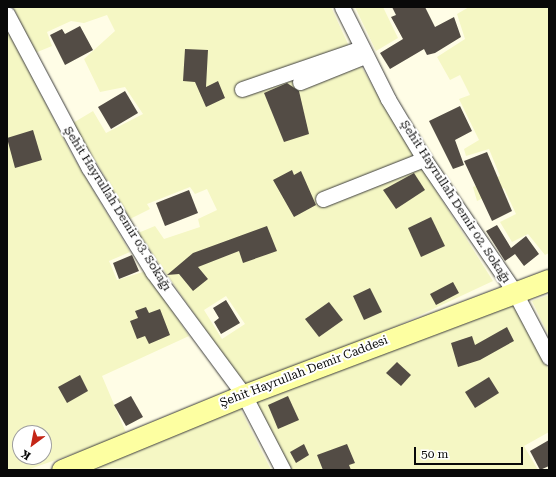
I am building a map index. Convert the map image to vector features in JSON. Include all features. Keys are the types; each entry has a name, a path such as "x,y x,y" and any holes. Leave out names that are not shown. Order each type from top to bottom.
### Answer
{"street":[{"name":"Şehit Hayrullah Demir 02. Sokağı","path":"342,7 363,52 424,159 514,291 549,357"},
{"name":"Şehit Hayrullah Demir 03. Sokağı","path":"7,14 89,168 153,272 244,395 283,470"},
{"path":"300,82 363,52"},
{"path":"242,89 363,52"},
{"path":"323,198 424,159"},
{"name":"Şehit Hayrullah Demir Caddesi","path":"62,470 244,395 514,291 549,280"}],"green space":[{"path":"13,7 331,7 348,44 414,156 493,281 399,325 245,387 138,233 155,226 164,239 200,227 198,219 217,210 207,189 195,194 190,187 147,204 150,209 130,219 73,123 93,111 106,133 143,114 125,87 100,92 84,59 115,31 107,15 84,23 71,21 47,32 52,46 35,53","holes":["226,296 245,324 222,339 204,310"]},
{"path":"355,7 383,7 398,38 376,51"},
{"path":"469,7 549,7 549,253 545,255 528,234 512,242 500,222 516,214 504,188 477,201 473,187 500,176 489,149 466,156 464,149 479,140 459,99 470,95 460,75 450,80 437,57 465,39 457,14"},
{"path":"7,28 72,155 130,252 109,261 117,280 146,271 189,336 102,376 127,435 52,461 52,425 12,425 12,465 41,465 27,470 7,470"},
{"path":"549,295 549,336 532,301"},
{"path":"512,300 549,370 549,432 524,446 538,470 292,470 253,399"},
{"path":"239,406 271,470 93,468"}],"building":[{"path":"392,7 425,7 435,27 454,17 461,37 435,53 427,55 424,49 390,69 380,53 403,39 391,17 396,15"},
{"path":"80,26 93,50 65,65 50,35 62,29 65,34"},
{"path":"185,49 208,50 206,87 218,81 225,98 206,107 195,82 183,81"},
{"path":"287,83 299,91 309,134 284,142 264,93"},
{"path":"125,91 138,113 111,129 98,107"},
{"path":"460,106 472,131 455,140 464,165 453,169 429,121"},
{"path":"33,130 42,160 15,168 7,138"},
{"path":"487,152 512,211 492,221 464,161"},
{"path":"292,170 294,175 301,171 316,205 294,217 273,180"},
{"path":"414,173 425,190 396,209 383,190"},
{"path":"189,190 198,213 165,226 156,203"},
{"path":"431,217 445,246 421,257 408,228"},
{"path":"497,225 511,248 526,236 539,254 524,266 515,254 505,261 486,231"},
{"path":"267,226 277,251 243,263 239,251 198,267 208,279 193,291 179,274 167,275 193,253"},
{"path":"132,255 139,271 119,279 113,263"},
{"path":"453,282 459,293 436,305 430,294"},
{"path":"370,288 382,312 364,320 353,296"},
{"path":"226,300 240,323 221,334 214,322 219,318 213,308"},
{"path":"329,302 343,320 319,337 305,319"},
{"path":"146,307 149,313 160,309 170,335 149,344 145,336 137,339 130,321 138,318 135,311"},
{"path":"507,327 514,341 480,360 458,367 451,343 472,336 475,345"},
{"path":"397,362 411,375 401,386 386,373"},
{"path":"80,375 88,391 67,403 58,387"},
{"path":"489,377 499,393 475,408 465,392"},
{"path":"131,396 143,417 126,426 114,405"},
{"path":"288,396 299,420 278,429 268,405"},
{"path":"549,440 549,466 540,470 530,451"},
{"path":"304,444 309,455 296,463 290,452"},
{"path":"347,444 355,463 349,465 351,470 323,470 317,455"}]}
